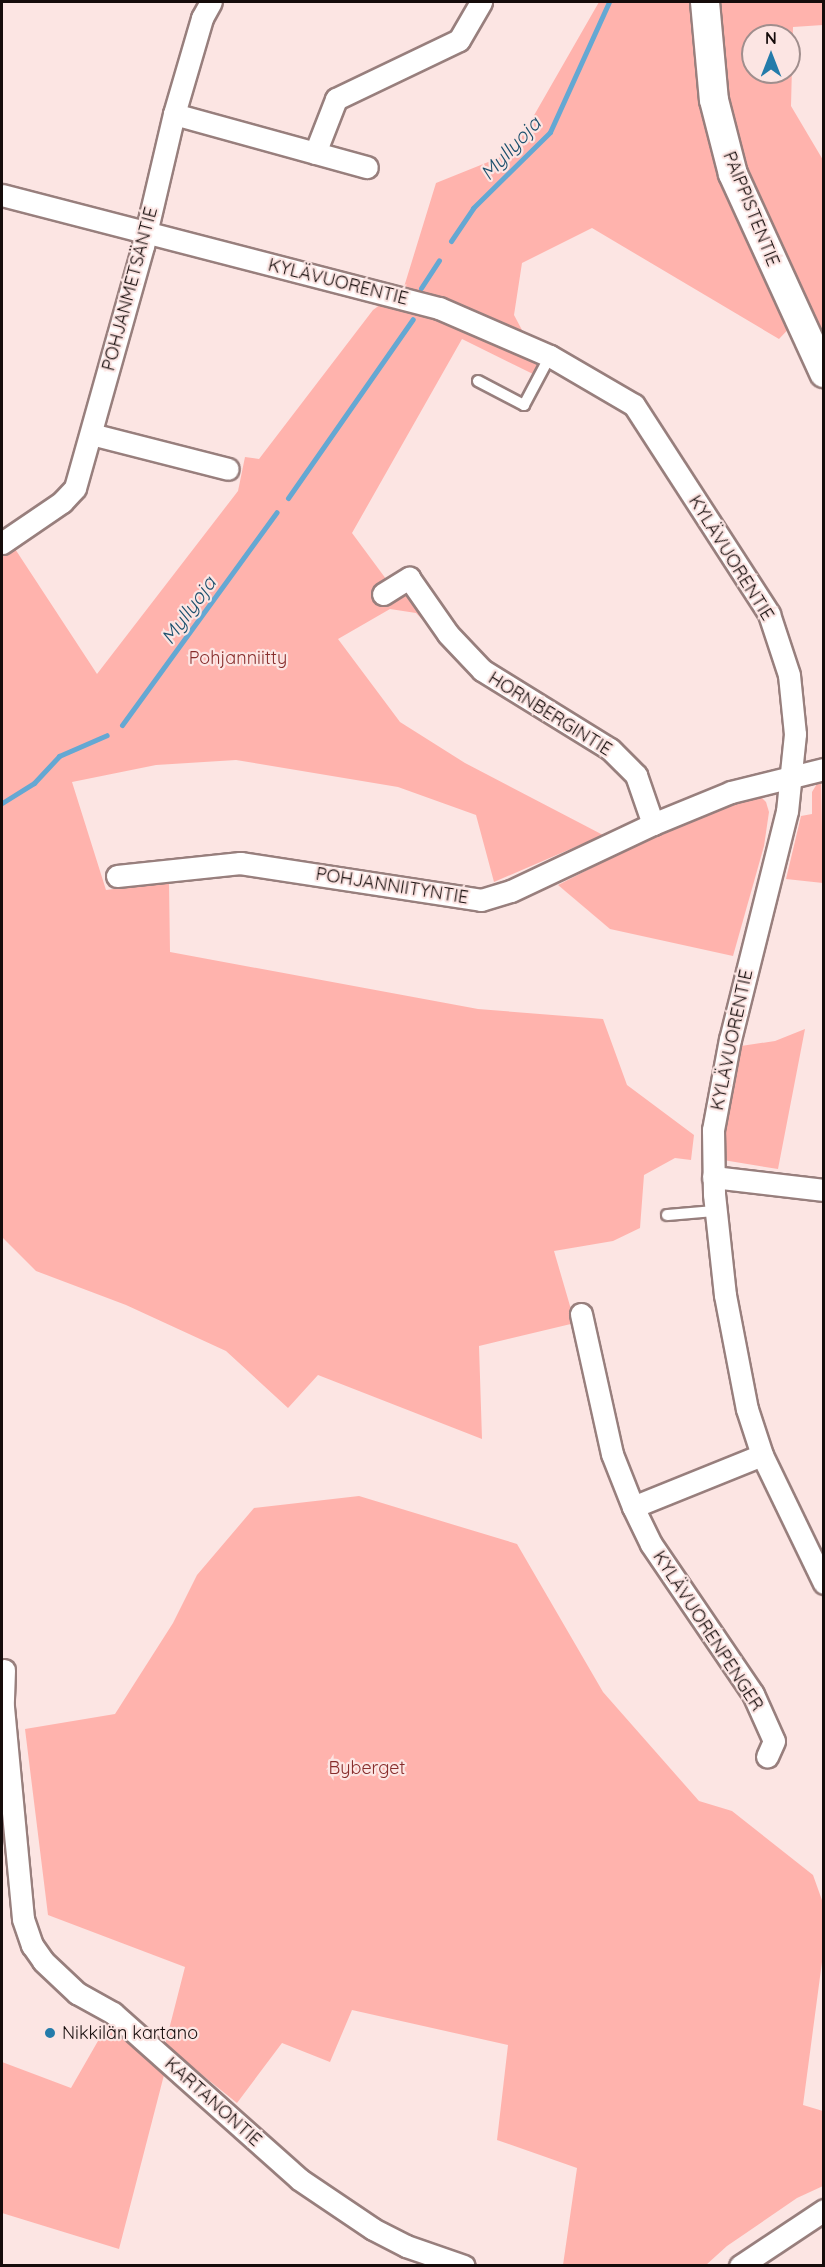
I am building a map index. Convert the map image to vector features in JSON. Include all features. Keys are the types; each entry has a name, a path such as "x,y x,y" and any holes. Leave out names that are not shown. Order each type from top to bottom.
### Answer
{"street":[{"name":"POHJANMETSÄNTIE","path":"2,543 62,502 75,488 146,234 174,114 202,18 211,2"},
{"path":"315,153 336,99 459,40 481,2"},
{"name":"PAIPPISTENTIE","path":"705,2 714,100 732,174 824,373"},
{"path":"174,114 367,167"},
{"name":"KYLÄVUORENTIE","path":"2,195 439,308 550,356 634,405 769,614 789,675 795,734 787,777 786,810 728,1050 713,1130 713,1177 715,1211 737,1366 762,1455 824,1583"},
{"path":"91,434 228,469"},
{"name":"HORNBERGINTIE","path":"383,594 409,578 448,634 482,670 610,748 636,775 653,824"},
{"name":"POHJANNIITYNTIE","path":"117,876 240,863 481,900 511,891 653,824 752,784 824,770"},
{"path":"713,1177 824,1190"},
{"name":"KYLÄVUORENPENGER","path":"581,1314 612,1454 633,1507 651,1544 753,1694 774,1741 767,1757"},
{"path":"633,1507 762,1455"},
{"name":"KARTANONTIE","path":"3,1670 3,1707 23,1919 43,1962 77,1993 114,2013 299,2179 373,2229 406,2246 464,2265"},
{"path":"740,2265 824,2210"}],"lane":[{"path":"478,381 525,405 550,356"},
{"path":"667,1215 715,1211"}],"green space":[{"name":"Pohjanniitty","path":"599,2 823,2 823,25 741,24 741,84 792,84 791,106 823,160 823,369 797,320 779,339 592,228 522,263 514,315 531,347 550,356 533,374 462,339 352,533 389,583 428,583 429,626 416,613 390,609 338,639 400,722 465,763 603,835 494,882 476,815 398,787 236,760 156,765 72,782 106,890 169,882 170,952 478,1009 603,1019 627,1085 694,1135 691,1160 675,1158 644,1175 640,1228 613,1241 554,1251 575,1323 479,1346 482,1439 318,1375 288,1408 226,1351 126,1305 36,1271 2,1237 2,529 97,674 238,491 245,457 259,459 373,310 404,287 436,183 513,152"},
{"path":"821,777 823,883 786,879 801,816 812,814 812,792"},
{"path":"759,795 766,802 769,812 764,846 733,956 610,929 558,885 732,796"},
{"path":"805,1029 778,1169 723,1160 722,1131 741,1046 775,1041"},
{"name":"Byberget","path":"359,1496 517,1544 603,1692 699,1801 732,1811 813,1875 823,1903 824,1947 803,2105 823,2111 823,2186 797,2198 727,2246 706,2265 563,2265 577,2168 497,2140 508,2045 352,2010 330,2062 282,2043 237,2103 165,2045 185,1967 48,1915 25,1729 115,1714 173,1623 197,1575 254,1508"},
{"path":"110,2020 164,2075 119,2249 2,2213 2,2062 71,2088"}],"waterway":[{"name":"Myllyoja","path":"451,241 473,208 550,132 609,2"},
{"name":"Myllyoja","path":"421,288 439,260"},
{"name":"Myllyoja","path":"288,498 413,319"},
{"name":"Myllyoja","path":"122,725 277,512"},
{"name":"Myllyoja","path":"2,803 34,783 59,756 107,735"}],"place":[{"name":"Nikkilän kartano","path":"50,2033"}]}
